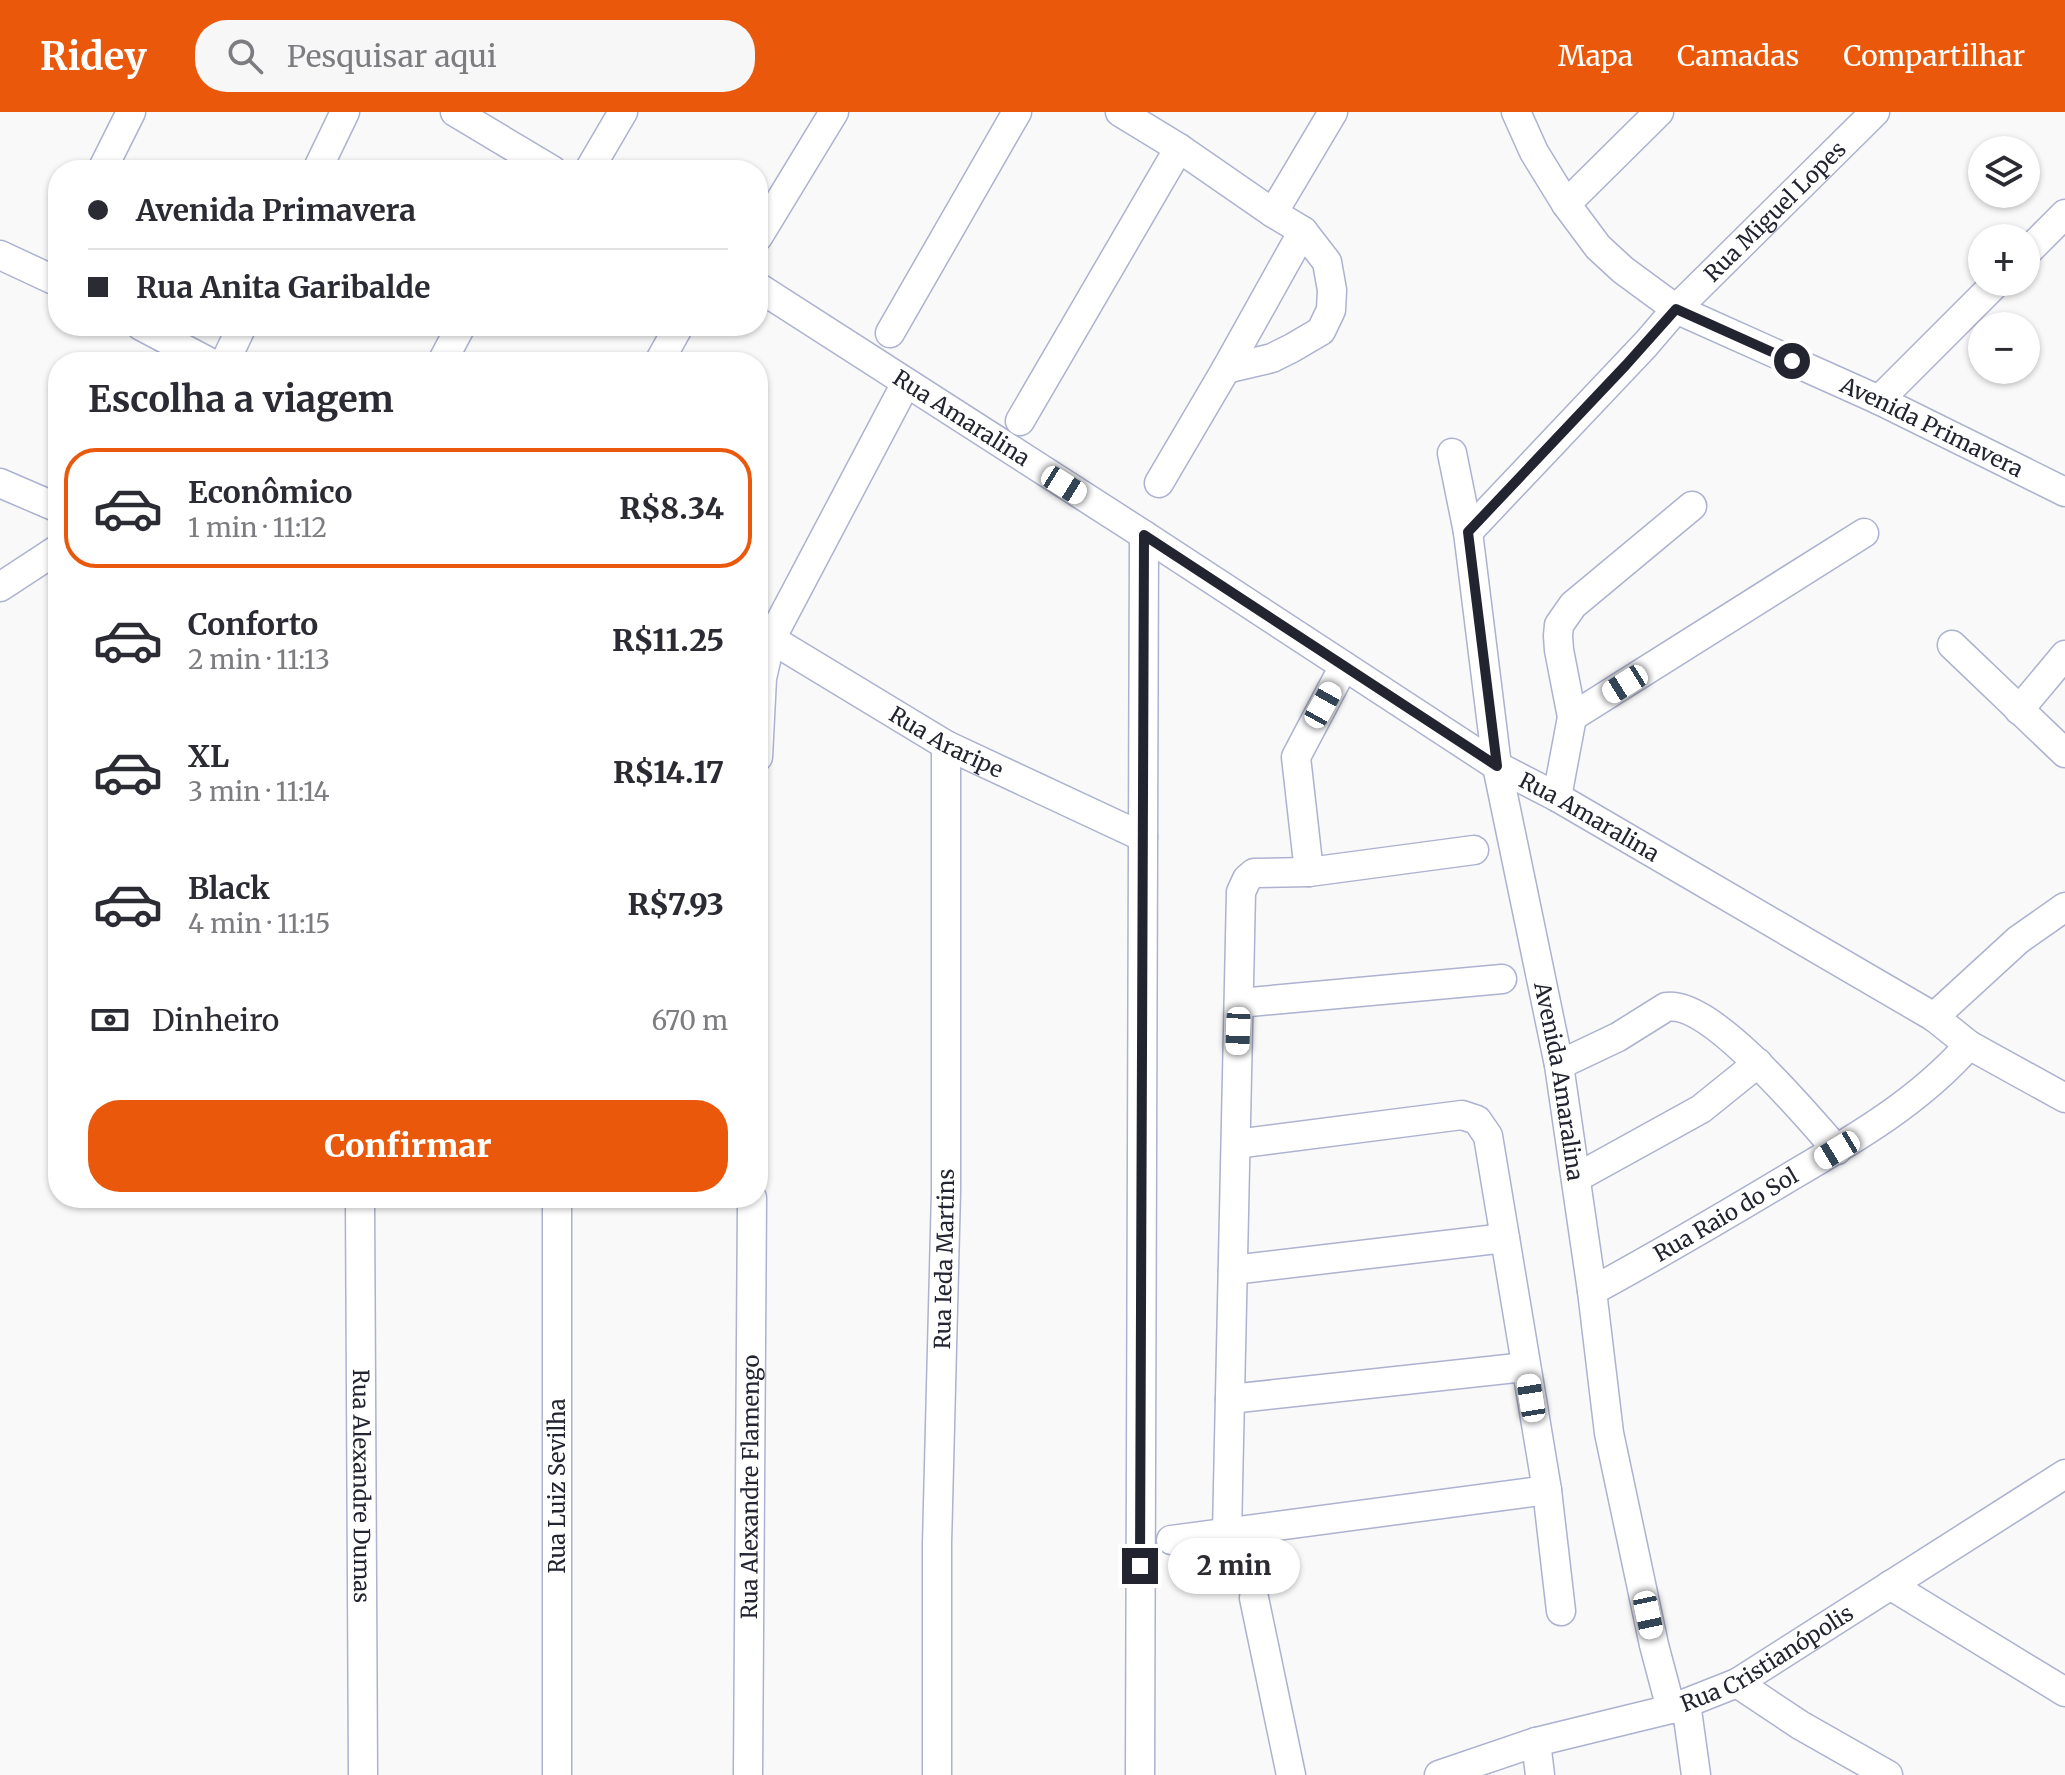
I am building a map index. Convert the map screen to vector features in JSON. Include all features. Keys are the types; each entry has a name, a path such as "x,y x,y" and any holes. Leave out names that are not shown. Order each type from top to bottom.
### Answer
{"street":[{"path":"107,160 131,112"},
{"path":"322,160 345,112"},
{"path":"455,112 533,160"},
{"path":"595,160 623,112"},
{"path":"768,221 834,112"},
{"path":"890,333 1017,112"},
{"path":"1273,213 1333,112"},
{"name":"Avenida Primavera","path":"1516,112 1534,152 1566,204 1598,247 1623,270 1676,309 1879,400 2065,492"},
{"path":"1566,204 1659,112"},
{"name":"Rua Miguel Lopes","path":"1468,532 1676,309 1875,112"},
{"path":"1132,115 1303,231 1327,262 1332,290 1331,310 1321,331 1272,358 1226,369"},
{"path":"1020,421 1179,148"},
{"path":"2040,239 2065,214"},
{"path":"1159,483 1303,231"},
{"path":"0,255 48,270"},
{"name":"Rua Amaralina","path":"768,293 1497,766 1557,797 1934,1017 1969,1045 2064,1096"},
{"path":"1879,400 1983,296"},
{"path":"160,336 190,352"},
{"path":"768,631 906,383"},
{"name":"Avenida Amaralina","path":"1452,453 1468,532 1497,766 1559,1065 1609,1433 1651,1630 1678,1706 1696,1775"},
{"path":"0,483 48,504"},
{"path":"1557,797 1572,717 1559,650 1559,625 1573,605 1692,506"},
{"path":"1572,717 1864,533"},
{"path":"1140,1775 1144,535"},
{"path":"0,587 48,556"},
{"name":"Rua Araripe","path":"768,638 946,745 1143,837"},
{"path":"1952,645 2065,753"},
{"path":"2019,710 2065,655"},
{"path":"1309,872 1296,757 1344,666"},
{"name":"Rua Ieda Martins","path":"937,1775 937,1544 946,1191 946,745"},
{"path":"1227,1533 1241,892 1254,873 1309,872 1474,850"},
{"path":"1934,1017 2018,940 2065,907"},
{"path":"1239,1003 1502,979"},
{"path":"1559,1065 1618,1037 1674,1005 1693,1013 1737,1043 1837,1150"},
{"name":"Rua Raio do Sol","path":"1592,1291 1676,1246 1870,1129 1927,1086 1969,1045"},
{"path":"1576,1178 1701,1109 1758,1063"},
{"path":"1236,1144 1462,1115 1477,1120 1488,1136 1547,1490 1561,1611"},
{"name":"Rua Alexandre Dumas","path":"360,1208 363,1775"},
{"name":"Rua Luiz Sevilha","path":"557,1208 557,1775"},
{"name":"Rua Alexandre Flamengo","path":"748,1775 752,1208"},
{"path":"1233,1270 1505,1238"},
{"path":"1230,1399 1526,1367"},
{"name":"Rua Cristianópolis","path":"1439,1775 1536,1742 1678,1706 1737,1683 2063,1478"},
{"path":"1171,1540 1547,1490"},
{"path":"1890,1585 2065,1692"},
{"path":"1254,1598 1291,1775"},
{"path":"1737,1683 1800,1725 1888,1775"},
{"path":"1536,1742 1540,1775"}],"route":[{"path":"1140,1566 1144,535 1497,766 1468,532 1676,309 1792,361"}]}
